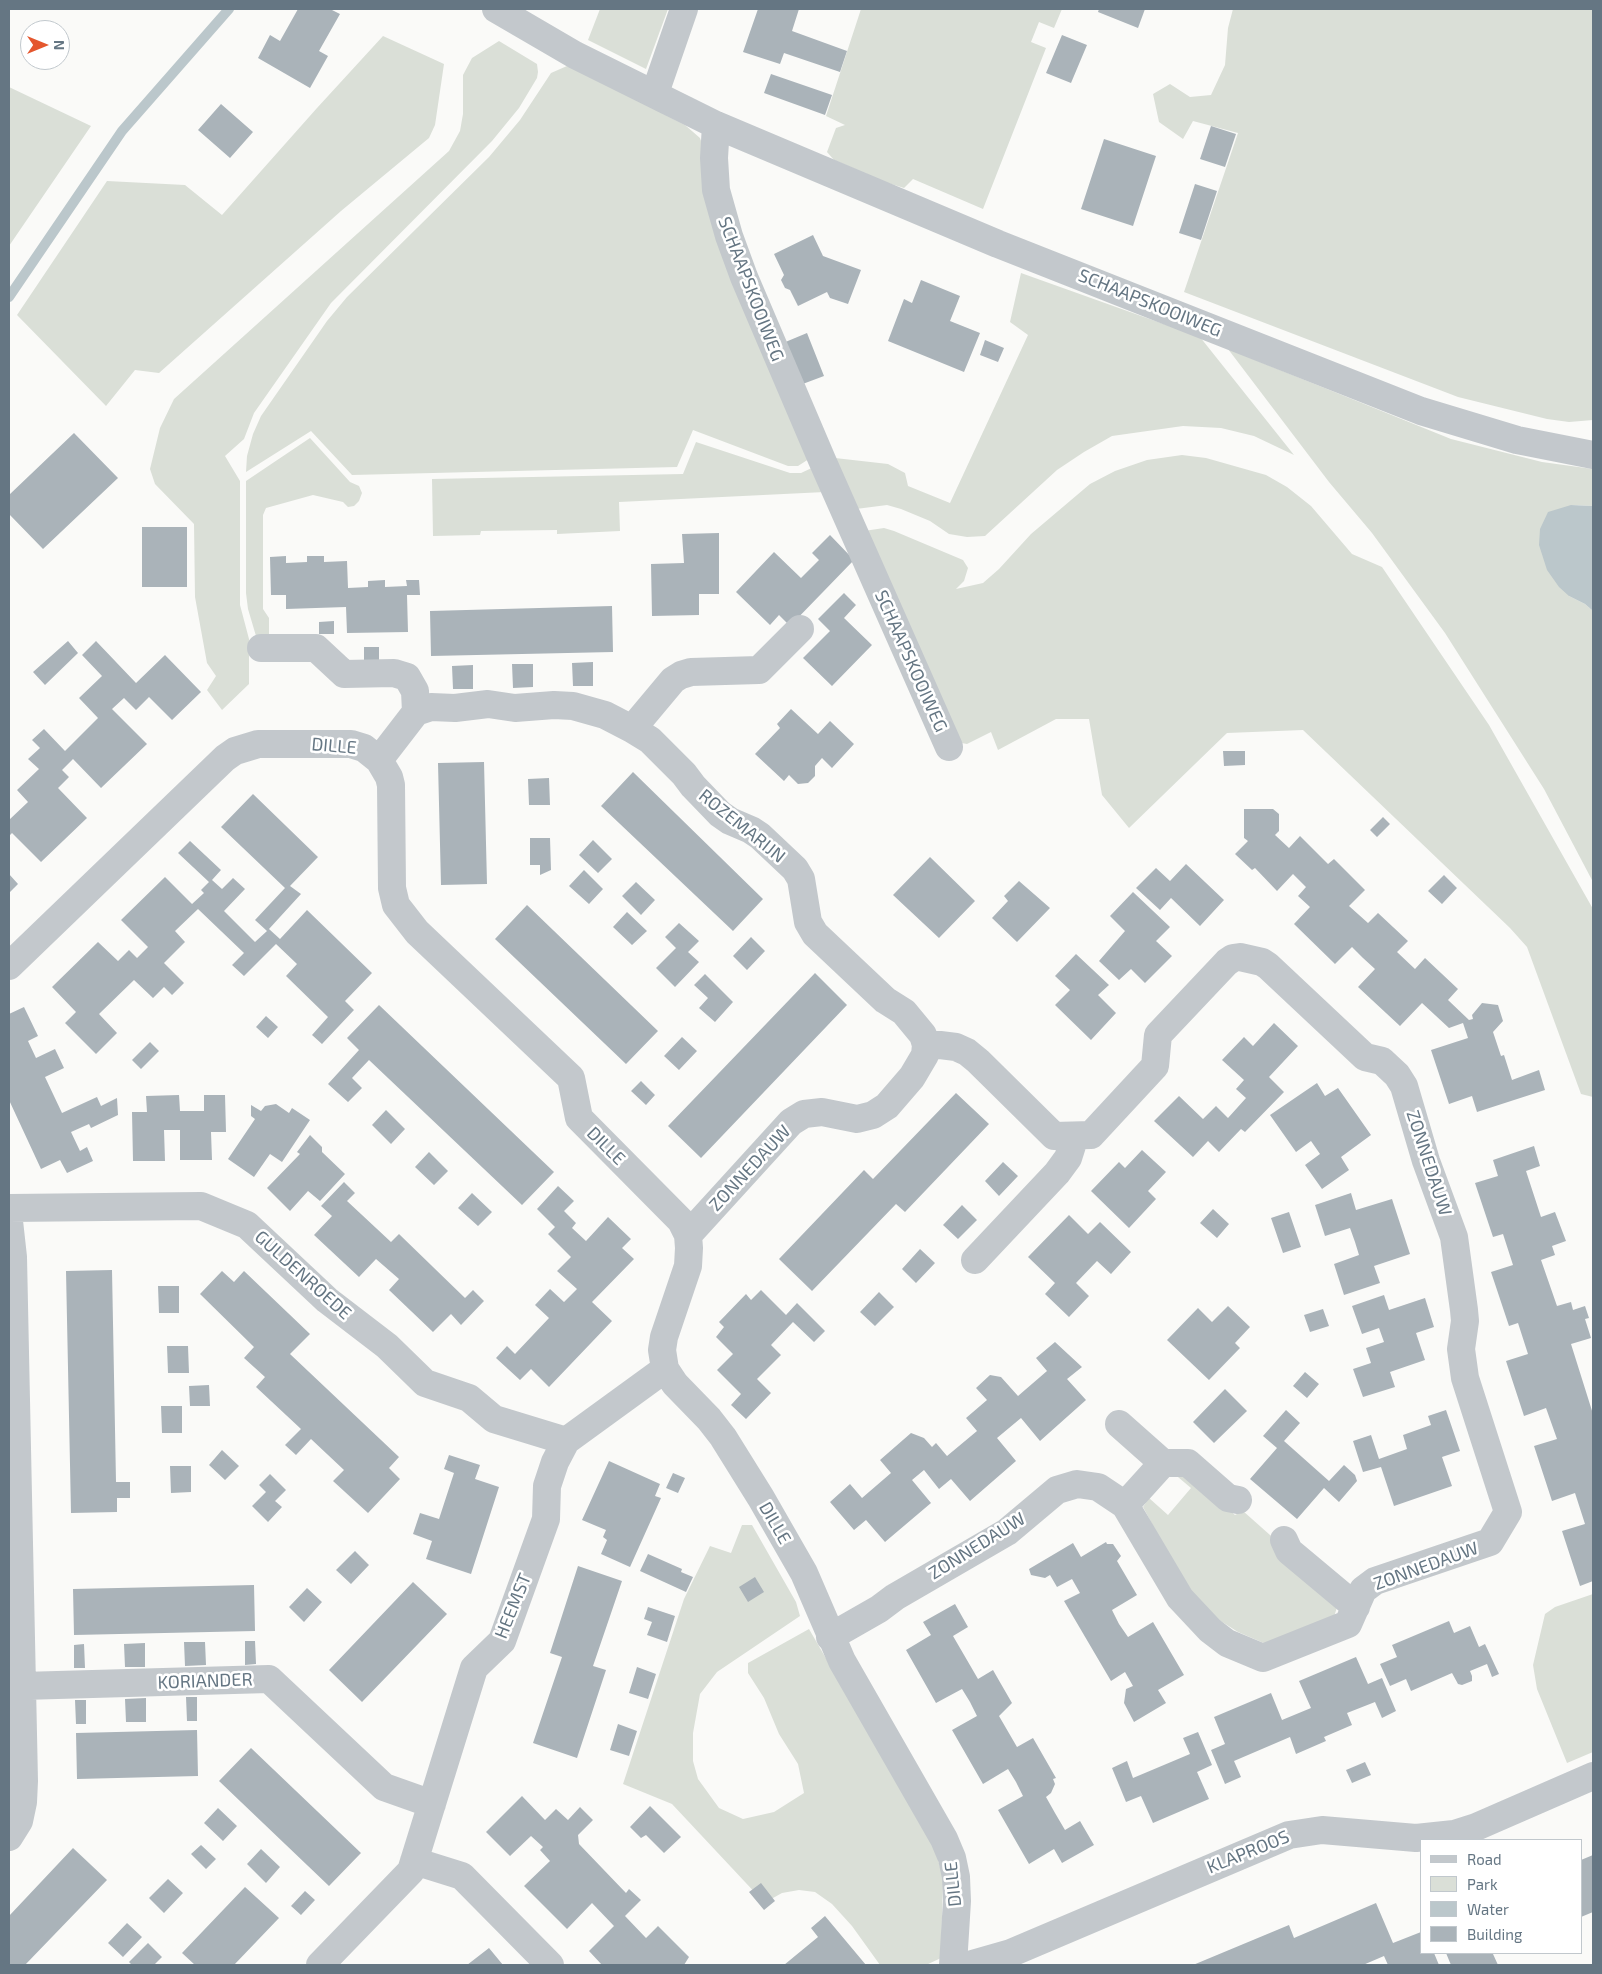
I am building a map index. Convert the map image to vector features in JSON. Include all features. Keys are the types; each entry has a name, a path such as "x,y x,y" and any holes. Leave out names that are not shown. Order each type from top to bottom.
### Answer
{"street":[{"name":"SCHAAPSKOOIWEG","path":"496,9 575,56 655,93 716,125 970,232 1392,400 1446,419 1517,440 1593,455"},
{"path":"655,93 684,9"},
{"name":"SCHAAPSKOOIWEG","path":"716,125 714,173 716,190 729,236 744,278 949,747"},
{"path":"632,729 673,680 681,675 690,672 759,670 800,630"},
{"path":"261,648 316,648 344,674 394,673 407,677 415,691 416,712 379,760"},
{"name":"ROZEMARIJN","path":"416,712 431,707 455,708 488,704 515,708 554,705 573,706 604,715 650,740 720,814 760,836 795,869 801,879 808,922 815,934 885,1000 904,1012 923,1035 926,1045"},
{"name":"DILLE","path":"9,966 225,758 235,751 258,744 351,744 364,748 379,760 389,777 391,785 392,888 396,905 417,932 571,1078 579,1118 681,1221 688,1235"},
{"name":"ZONNEDAUW","path":"688,1235 791,1122 804,1114 822,1112 857,1119 872,1115 887,1106 912,1077 925,1055 926,1045 940,1044 956,1047 967,1052 1054,1136 1091,1135 1155,1066 1158,1035 1226,962 1233,958 1240,957 1262,962 1268,966 1365,1057 1382,1061 1401,1081 1413,1111 1426,1160 1454,1237 1465,1321 1461,1349 1465,1378 1508,1512 1490,1542 1374,1581 1363,1590 1348,1624 1263,1658 1226,1643 1210,1630 1180,1598 1125,1505 1098,1487 1077,1484 1057,1490 1007,1532 830,1637"},
{"path":"975,1260 1057,1174 1068,1158 1075,1136"},
{"name":"GULDENROEDE","path":"9,1208 201,1206 247,1225 327,1300 388,1346 425,1383 469,1398 494,1419 566,1441"},
{"path":"9,1221 13,1257 23,1802 20,1821 9,1837"},
{"path":"665,1369 662,1350 664,1337 688,1266 688,1235"},
{"name":"DILLE","path":"665,1369 675,1384 723,1437 761,1498 804,1573 830,1637 842,1661 944,1839 952,1858 956,1878 957,1901 953,1965"},
{"name":"HEEMST","path":"320,1965 412,1871 474,1668 502,1641 546,1519 547,1486 555,1462 566,1441 665,1369"},
{"path":"1120,1424 1163,1463 1188,1463 1228,1498 1238,1500"},
{"path":"1125,1505 1163,1463"},
{"name":"ZONNEDAUW","path":"1284,1540 1288,1551 1356,1607"},
{"name":"KORIANDER","path":"22,1686 269,1679 384,1787 432,1804"},
{"name":"KLAPROOS","path":"969,1965 1011,1953 1288,1835 1333,1830 1416,1838 1442,1836 1470,1829 1581,1781"},
{"path":"414,1861 462,1876 550,1965"}],"green space":[{"path":"600,9 668,9 646,69 588,40"},
{"path":"861,9 1062,9 1054,28 1039,22 1031,42 1046,48 983,209 913,179 904,188 888,183 834,160 827,152 836,128 845,125 826,116"},
{"path":"1233,9 1593,9 1593,420 1569,422 1547,419 1458,397 1184,292 1238,133 1193,121 1183,139 1159,122 1153,94 1170,84 1190,97 1211,95 1225,65 1228,28"},
{"path":"383,36 444,64 435,125 429,138 341,211 159,373 135,370 106,406 17,315 107,181 185,185 222,215"},
{"path":"499,41 537,64 537,78 519,108 492,141 331,303 254,413 244,439 225,456 240,481 240,605 249,639 249,684 222,710 207,690 216,676 207,663 195,597 194,524 155,484 150,469 160,428 174,399 449,151 460,131 463,114 463,75 472,58"},
{"path":"567,66 685,125 700,138 812,457 798,466 788,466 693,430 677,467 352,475 311,431 246,472 247,456 253,434 261,416 327,321 347,297 489,157 520,120 551,73"},
{"path":"9,87 91,126 9,246"},
{"path":"1021,273 1200,337 1294,455 1254,436 1221,428 1183,426 1112,436 1057,470 985,536 967,537 949,534 930,521 887,505 856,509 835,458 888,464 905,473 908,486 950,503 1028,335 1010,322"},
{"path":"1228,349 1451,439 1542,462 1593,469 1593,506 1571,505 1569,596 1585,604 1593,611 1593,882 1544,789 1445,633 1372,533 1329,482"},
{"path":"310,438 350,482 359,486 362,493 359,501 354,506 348,507 343,502 313,495 266,508 263,515 263,609 269,618 269,635 256,636 248,609 246,593 246,481"},
{"path":"696,442 790,473 801,473 816,466 825,492 619,502 620,531 557,534 557,530 481,531 480,535 433,536 432,479 683,474"},
{"path":"1182,455 1206,458 1266,475 1287,487 1311,506 1352,554 1382,567 1489,725 1593,909 1593,1097 1581,1094 1527,947 1510,928 1303,730 1227,733 1129,828 1102,795 1089,719 1056,719 998,750 991,732 967,744 956,742 864,531 884,528 963,560 968,568 964,581 956,589 983,583 999,569 1031,534 1090,484 1115,471 1147,460"},
{"path":"1172,1472 1186,1473 1235,1515 1243,1511 1279,1543 1338,1604 1334,1617 1266,1644 1238,1632 1219,1620 1185,1586 1143,1507 1149,1498 1168,1515 1191,1488"},
{"path":"742,1525 752,1525 796,1602 800,1616 717,1672 700,1694 693,1733 693,1761 698,1779 719,1808 743,1819 774,1812 804,1793 798,1764 779,1734 764,1698 748,1673 748,1663 809,1629 934,1845 943,1878 941,1958 926,1965 880,1965 852,1926 832,1904 815,1892 799,1890 782,1893 773,1898 760,1898 672,1804 623,1784 684,1599 710,1546 731,1553"},
{"path":"1593,1594 1593,1752 1567,1763 1537,1689 1533,1665 1545,1614 1555,1607"}],"water":[{"path":"1571,505 1593,506 1593,611 1585,604 1569,596 1559,587 1547,570 1539,545 1540,529 1548,512"}],"building":[{"path":"298,9 330,9 340,14 319,51 328,56 310,88 258,58 270,35 280,41"},
{"path":"758,9 799,9 792,31 847,51 840,72 784,53 780,64 743,52"},
{"path":"1099,9 1145,9 1138,28 1098,12"},
{"path":"1062,35 1087,45 1071,83 1046,73"},
{"path":"771,74 832,95 825,115 764,93"},
{"path":"221,104 253,132 230,158 198,130"},
{"path":"1211,126 1236,134 1225,167 1200,159"},
{"path":"1104,139 1156,156 1133,226 1081,209"},
{"path":"1195,184 1217,191 1201,240 1179,233"},
{"path":"813,235 823,256 861,270 848,304 830,298 827,292 798,306 790,290 785,288 781,280 784,275 774,254"},
{"path":"921,280 960,296 950,321 980,333 964,372 888,341 904,299 912,303"},
{"path":"807,333 824,376 800,385 783,343"},
{"path":"985,340 1004,348 998,362 980,355"},
{"path":"74,433 118,478 43,549 9,514 9,495"},
{"path":"142,527 187,527 187,587 142,587"},
{"path":"719,533 719,594 699,594 699,615 652,616 651,564 684,563 682,534"},
{"path":"830,535 854,560 790,626 779,615 770,625 736,592 774,552 801,578 819,560 812,553"},
{"path":"286,556 286,563 307,562 307,556 324,556 324,562 347,561 348,588 368,587 368,581 385,580 385,587 407,586 406,580 419,580 420,595 407,595 408,632 347,633 346,607 286,609 286,595 271,595 270,557"},
{"path":"844,593 856,605 844,618 872,645 832,686 803,658 830,631 818,619"},
{"path":"612,606 613,652 431,656 430,611"},
{"path":"334,621 334,634 319,634 319,622"},
{"path":"68,641 78,653 45,685 33,672"},
{"path":"96,641 136,683 165,655 201,692 172,720 149,697 136,710 124,698 112,709 147,744 101,788 73,759 62,770 69,777 58,788 87,818 41,862 12,833 9,836 9,820 28,802 17,790 39,769 28,759 40,748 32,740 44,729 65,751 98,718 79,698 102,676 82,655"},
{"path":"364,647 379,647 379,660 364,660"},
{"path":"593,662 593,686 573,686 572,663"},
{"path":"512,664 533,664 533,687 513,688"},
{"path":"473,665 473,689 453,689 452,666"},
{"path":"791,709 818,734 830,721 854,744 832,768 822,758 815,766 815,776 808,783 798,784 789,775 784,781 755,754 780,728 777,724"},
{"path":"1223,751 1245,751 1245,765 1224,766"},
{"path":"484,762 487,884 441,885 438,763"},
{"path":"633,772 763,899 733,931 601,806"},
{"path":"549,778 550,805 529,805 528,779"},
{"path":"253,794 318,857 290,886 301,894 269,929 280,939 307,910 372,973 345,1001 354,1010 322,1044 312,1035 328,1017 286,976 297,964 276,944 244,976 232,965 244,953 198,909 175,931 185,942 164,963 184,983 172,995 164,987 153,998 134,980 99,1014 117,1033 96,1054 65,1023 76,1012 52,987 98,942 118,961 129,950 137,958 148,947 121,920 165,877 192,904 204,893 201,890 209,882 178,853 190,841 221,870 212,880 222,889 233,878 245,889 224,911 255,942 267,931 255,920 285,888 221,827"},
{"path":"1244,809 1273,809 1279,814 1279,831 1275,835 1289,848 1300,836 1328,864 1334,859 1365,890 1349,906 1368,923 1378,913 1408,941 1397,952 1415,969 1425,958 1458,989 1448,1000 1469,1020 1473,1019 1472,1015 1482,1003 1498,1005 1503,1021 1493,1032 1501,1056 1504,1055 1512,1080 1539,1070 1545,1090 1477,1112 1472,1096 1449,1104 1431,1050 1468,1038 1463,1023 1449,1028 1422,1003 1400,1026 1358,987 1375,969 1352,947 1335,964 1294,924 1310,907 1298,896 1306,887 1293,874 1277,891 1255,868 1252,870 1235,854 1248,841 1244,838"},
{"path":"1383,817 1390,824 1377,837 1370,830"},
{"path":"530,838 550,838 551,870 540,875 540,865 530,865"},
{"path":"593,840 612,859 598,873 579,855"},
{"path":"930,857 975,901 939,938 893,895"},
{"path":"1186,864 1224,900 1200,926 1171,898 1160,910 1136,888 1156,868 1170,881"},
{"path":"584,870 603,889 589,904 569,886"},
{"path":"9,874 18,884 9,893"},
{"path":"1444,875 1457,888 1442,904 1428,891"},
{"path":"1019,881 1050,908 1017,942 992,918 1008,901 1004,896"},
{"path":"636,882 655,900 641,915 622,896"},
{"path":"1133,892 1170,927 1156,941 1172,956 1145,983 1131,969 1119,980 1099,961 1125,931 1110,916"},
{"path":"527,905 658,1031 626,1064 495,939"},
{"path":"627,912 647,931 632,945 613,927"},
{"path":"679,923 699,941 688,952 699,962 675,987 656,968 676,948 665,937"},
{"path":"751,937 765,951 747,970 733,956"},
{"path":"1076,954 1109,985 1098,995 1116,1013 1091,1040 1055,1005 1070,990 1055,976"},
{"path":"815,973 847,1005 701,1158 668,1126"},
{"path":"705,974 733,1002 715,1022 699,1008 708,998 694,985"},
{"path":"379,1005 554,1172 522,1205 369,1060 352,1078 362,1088 348,1102 328,1084 359,1050 347,1038"},
{"path":"24,1007 38,1036 28,1041 36,1058 55,1049 64,1068 45,1077 62,1113 97,1097 101,1106 117,1098 118,1115 91,1128 89,1124 71,1132 80,1151 87,1147 93,1161 67,1173 60,1160 41,1169 9,1100 9,1014"},
{"path":"266,1016 278,1027 268,1038 256,1027"},
{"path":"1274,1023 1298,1046 1269,1077 1284,1092 1245,1132 1241,1129 1219,1152 1208,1141 1193,1157 1154,1121 1179,1096 1203,1119 1216,1106 1228,1118 1246,1098 1236,1089 1244,1080 1222,1060 1244,1037 1253,1046"},
{"path":"682,1037 697,1051 679,1070 664,1056"},
{"path":"150,1042 159,1051 141,1069 132,1060"},
{"path":"641,1081 655,1095 646,1105 631,1091"},
{"path":"1317,1083 1325,1096 1338,1088 1371,1135 1341,1157 1349,1170 1322,1189 1305,1165 1320,1154 1311,1141 1296,1152 1270,1115"},
{"path":"956,1093 989,1124 905,1212 896,1204 812,1291 779,1259 864,1170 873,1179"},
{"path":"179,1095 180,1111 204,1111 204,1095 225,1095 226,1132 211,1132 212,1160 180,1160 180,1130 164,1130 165,1161 133,1161 132,1112 147,1112 146,1096"},
{"path":"276,1104 289,1113 292,1108 310,1120 282,1162 270,1154 254,1177 228,1159 255,1119 251,1116 251,1105 261,1111 265,1106"},
{"path":"386,1110 405,1129 391,1144 372,1125"},
{"path":"310,1135 322,1147 322,1152 345,1174 320,1201 308,1191 290,1211 267,1188 300,1154 297,1152"},
{"path":"1534,1146 1540,1166 1526,1171 1541,1217 1555,1212 1566,1241 1552,1246 1555,1255 1541,1260 1557,1306 1571,1302 1573,1310 1585,1306 1589,1318 1585,1319 1591,1338 1571,1344 1593,1414 1593,1581 1580,1586 1562,1531 1585,1524 1575,1493 1552,1501 1534,1446 1557,1439 1546,1408 1524,1416 1506,1361 1528,1354 1518,1323 1509,1326 1491,1272 1513,1265 1503,1234 1493,1237 1475,1183 1498,1176 1493,1160"},
{"path":"1142,1150 1166,1172 1148,1191 1156,1199 1129,1228 1091,1191 1119,1162 1125,1168"},
{"path":"429,1152 448,1171 434,1185 415,1167"},
{"path":"1003,1162 1018,1176 999,1196 985,1181"},
{"path":"344,1182 355,1193 347,1201 391,1242 399,1234 465,1298 473,1290 484,1301 461,1325 451,1314 433,1332 389,1290 399,1279 376,1259 359,1277 314,1235 332,1216 321,1206"},
{"path":"558,1186 574,1201 564,1211 576,1223 572,1228 586,1241 608,1217 631,1239 622,1248 634,1259 592,1302 612,1321 549,1387 531,1369 520,1380 496,1358 507,1346 515,1354 549,1318 535,1305 550,1289 564,1302 577,1289 557,1271 571,1257 548,1234 555,1227 537,1209"},
{"path":"472,1193 492,1212 478,1226 458,1208"},
{"path":"1351,1193 1356,1210 1392,1199 1410,1254 1374,1266 1380,1283 1344,1295 1334,1264 1359,1255 1355,1242 1350,1228 1325,1236 1315,1205"},
{"path":"962,1205 977,1220 958,1239 943,1225"},
{"path":"1213,1209 1229,1224 1217,1238 1200,1223"},
{"path":"1289,1212 1301,1247 1283,1253 1271,1218"},
{"path":"1069,1215 1088,1234 1100,1222 1131,1252 1111,1274 1097,1261 1076,1283 1089,1296 1069,1317 1045,1294 1055,1283 1028,1257"},
{"path":"920,1249 935,1263 916,1283 902,1269"},
{"path":"112,1270 116,1482 130,1482 130,1498 117,1498 117,1512 71,1513 66,1271"},
{"path":"222,1271 234,1282 244,1271 310,1334 290,1354 399,1457 389,1468 400,1479 368,1513 333,1481 344,1470 311,1439 296,1455 285,1445 301,1429 256,1387 265,1377 244,1358 254,1347 200,1294"},
{"path":"158,1286 179,1286 179,1313 159,1313"},
{"path":"761,1290 786,1315 797,1303 825,1331 814,1342 793,1322 771,1345 781,1355 757,1379 771,1393 746,1419 731,1405 741,1394 717,1370 733,1354 716,1337 724,1327 719,1322 746,1294 751,1300"},
{"path":"879,1292 894,1307 875,1326 860,1312"},
{"path":"1384,1295 1389,1310 1425,1298 1434,1327 1416,1333 1425,1360 1390,1372 1395,1387 1363,1397 1353,1369 1371,1363 1366,1348 1384,1342 1379,1328 1362,1334 1352,1306"},
{"path":"1228,1306 1250,1327 1235,1343 1240,1348 1209,1380 1167,1340 1198,1308 1212,1322"},
{"path":"1323,1309 1329,1326 1310,1332 1304,1315"},
{"path":"1055,1342 1082,1367 1067,1379 1086,1400 1040,1441 1021,1418 997,1438 1016,1461 970,1501 951,1479 939,1489 924,1470 912,1480 931,1503 885,1542 866,1520 854,1530 830,1502 850,1484 862,1498 891,1473 880,1460 911,1433 924,1438 932,1447 936,1443 947,1456 977,1431 966,1418 987,1400 976,1388 990,1375 1001,1377 1018,1396 1047,1371 1036,1358"},
{"path":"167,1346 188,1346 189,1373 168,1373"},
{"path":"1305,1372 1319,1384 1307,1398 1293,1386"},
{"path":"209,1385 210,1406 190,1406 189,1386"},
{"path":"1225,1389 1247,1411 1214,1443 1193,1422"},
{"path":"161,1406 182,1406 182,1433 162,1433"},
{"path":"1286,1410 1300,1423 1284,1441 1329,1481 1344,1465 1355,1475 1357,1481 1339,1502 1324,1488 1297,1519 1250,1479 1277,1448 1263,1436"},
{"path":"1446,1410 1460,1451 1442,1457 1452,1486 1394,1506 1381,1467 1363,1472 1353,1441 1371,1435 1379,1459 1407,1449 1403,1435 1431,1425 1428,1416"},
{"path":"222,1450 239,1466 225,1480 209,1465"},
{"path":"449,1455 480,1465 475,1479 499,1487 471,1574 426,1559 432,1541 413,1534 420,1513 439,1519 454,1473 444,1469"},
{"path":"609,1461 660,1484 655,1496 661,1498 630,1567 601,1554 607,1540 603,1537 606,1530 582,1520"},
{"path":"170,1466 191,1466 191,1492 171,1493"},
{"path":"673,1473 685,1478 678,1493 666,1488"},
{"path":"270,1474 286,1490 275,1501 282,1507 268,1522 252,1506 266,1492 259,1485"},
{"path":"1106,1542 1107,1544 1113,1544 1121,1556 1117,1561 1137,1595 1112,1610 1119,1624 1128,1637 1153,1622 1184,1675 1158,1690 1166,1703 1134,1722 1124,1703 1126,1689 1133,1686 1125,1672 1111,1681 1064,1601 1080,1593 1072,1579 1057,1587 1050,1575 1045,1578 1031,1575 1029,1569 1073,1543 1081,1557"},
{"path":"355,1551 369,1565 351,1584 336,1570"},
{"path":"648,1554 682,1569 681,1572 693,1577 686,1592 640,1571"},
{"path":"578,1566 622,1581 593,1666 606,1670 577,1758 533,1743 562,1657 550,1653"},
{"path":"755,1577 764,1592 748,1602 739,1587"},
{"path":"413,1582 447,1614 362,1702 329,1670"},
{"path":"254,1585 255,1631 74,1635 73,1589"},
{"path":"307,1588 322,1602 304,1622 289,1607"},
{"path":"955,1604 968,1627 953,1636 978,1679 993,1670 1012,1703 999,1716 1017,1747 1033,1738 1056,1778 1053,1779 1055,1784 1051,1793 1046,1797 1065,1830 1080,1821 1094,1845 1062,1863 1054,1849 1029,1864 998,1810 1023,1796 1016,1782 1008,1769 983,1784 952,1730 977,1716 970,1702 962,1689 936,1703 906,1650 931,1635 923,1622"},
{"path":"648,1607 675,1616 667,1642 647,1635 652,1622 644,1619"},
{"path":"1449,1621 1454,1633 1470,1626 1479,1647 1485,1644 1499,1674 1492,1677 1487,1664 1470,1671 1472,1681 1462,1685 1458,1684 1452,1673 1411,1691 1406,1679 1390,1686 1380,1664 1397,1657 1392,1645"},
{"path":"245,1641 255,1641 256,1664 245,1665"},
{"path":"184,1642 205,1642 206,1665 185,1666"},
{"path":"145,1643 145,1667 125,1667 124,1644"},
{"path":"84,1644 85,1668 74,1668 74,1645"},
{"path":"1356,1657 1368,1684 1382,1678 1396,1711 1382,1718 1375,1702 1347,1713 1352,1725 1324,1737 1326,1741 1296,1754 1290,1737 1234,1761 1241,1777 1225,1784 1211,1750 1225,1744 1214,1717 1271,1693 1282,1720 1311,1708 1299,1681"},
{"path":"637,1667 656,1674 648,1699 629,1693"},
{"path":"186,1697 197,1697 197,1721 187,1721"},
{"path":"146,1698 146,1722 126,1722 125,1699"},
{"path":"75,1700 86,1700 86,1724 76,1724"},
{"path":"618,1724 637,1731 629,1756 610,1750"},
{"path":"197,1730 198,1776 77,1779 76,1733"},
{"path":"1198,1732 1212,1765 1197,1772 1209,1799 1153,1823 1141,1796 1126,1802 1112,1768 1127,1761 1133,1778 1190,1754 1183,1738"},
{"path":"251,1748 361,1853 329,1886 219,1781"},
{"path":"1365,1762 1371,1775 1352,1783 1346,1770"},
{"path":"522,1796 545,1820 556,1809 568,1820 580,1807 593,1820 578,1835 579,1844 626,1893 629,1889 641,1900 625,1916 646,1938 658,1926 689,1957 684,1965 602,1965 589,1951 614,1926 592,1903 567,1929 524,1886 550,1861 540,1850 543,1847 531,1836 510,1856 486,1832"},
{"path":"650,1806 681,1837 664,1853 646,1835 641,1838 630,1827"},
{"path":"218,1808 237,1826 223,1841 204,1823"},
{"path":"201,1845 216,1859 206,1869 191,1854"},
{"path":"73,1848 107,1880 25,1965 9,1965 9,1916"},
{"path":"261,1849 280,1867 266,1883 247,1864"},
{"path":"1593,1855 1593,1912 1582,1917 1582,1860"},
{"path":"168,1879 183,1893 164,1913 149,1898"},
{"path":"761,1883 775,1901 764,1910 749,1892"},
{"path":"245,1887 279,1918 234,1965 195,1965 182,1953"},
{"path":"305,1891 315,1900 301,1915 291,1906"},
{"path":"1376,1903 1393,1943 1420,1932 1420,1954 1434,1954 1439,1965 1388,1965 1384,1956 1363,1965 1193,1965 1289,1925 1294,1938"},
{"path":"825,1916 866,1965 784,1965 818,1937 811,1928"},
{"path":"127,1923 142,1937 123,1957 108,1943"},
{"path":"148,1943 162,1957 154,1965 132,1965 129,1962"},
{"path":"489,1948 503,1965 467,1965"},
{"path":"1446,1954 1493,1954 1498,1965 1451,1965"}],"waterway":[{"path":"9,297 122,131 229,9"}]}
